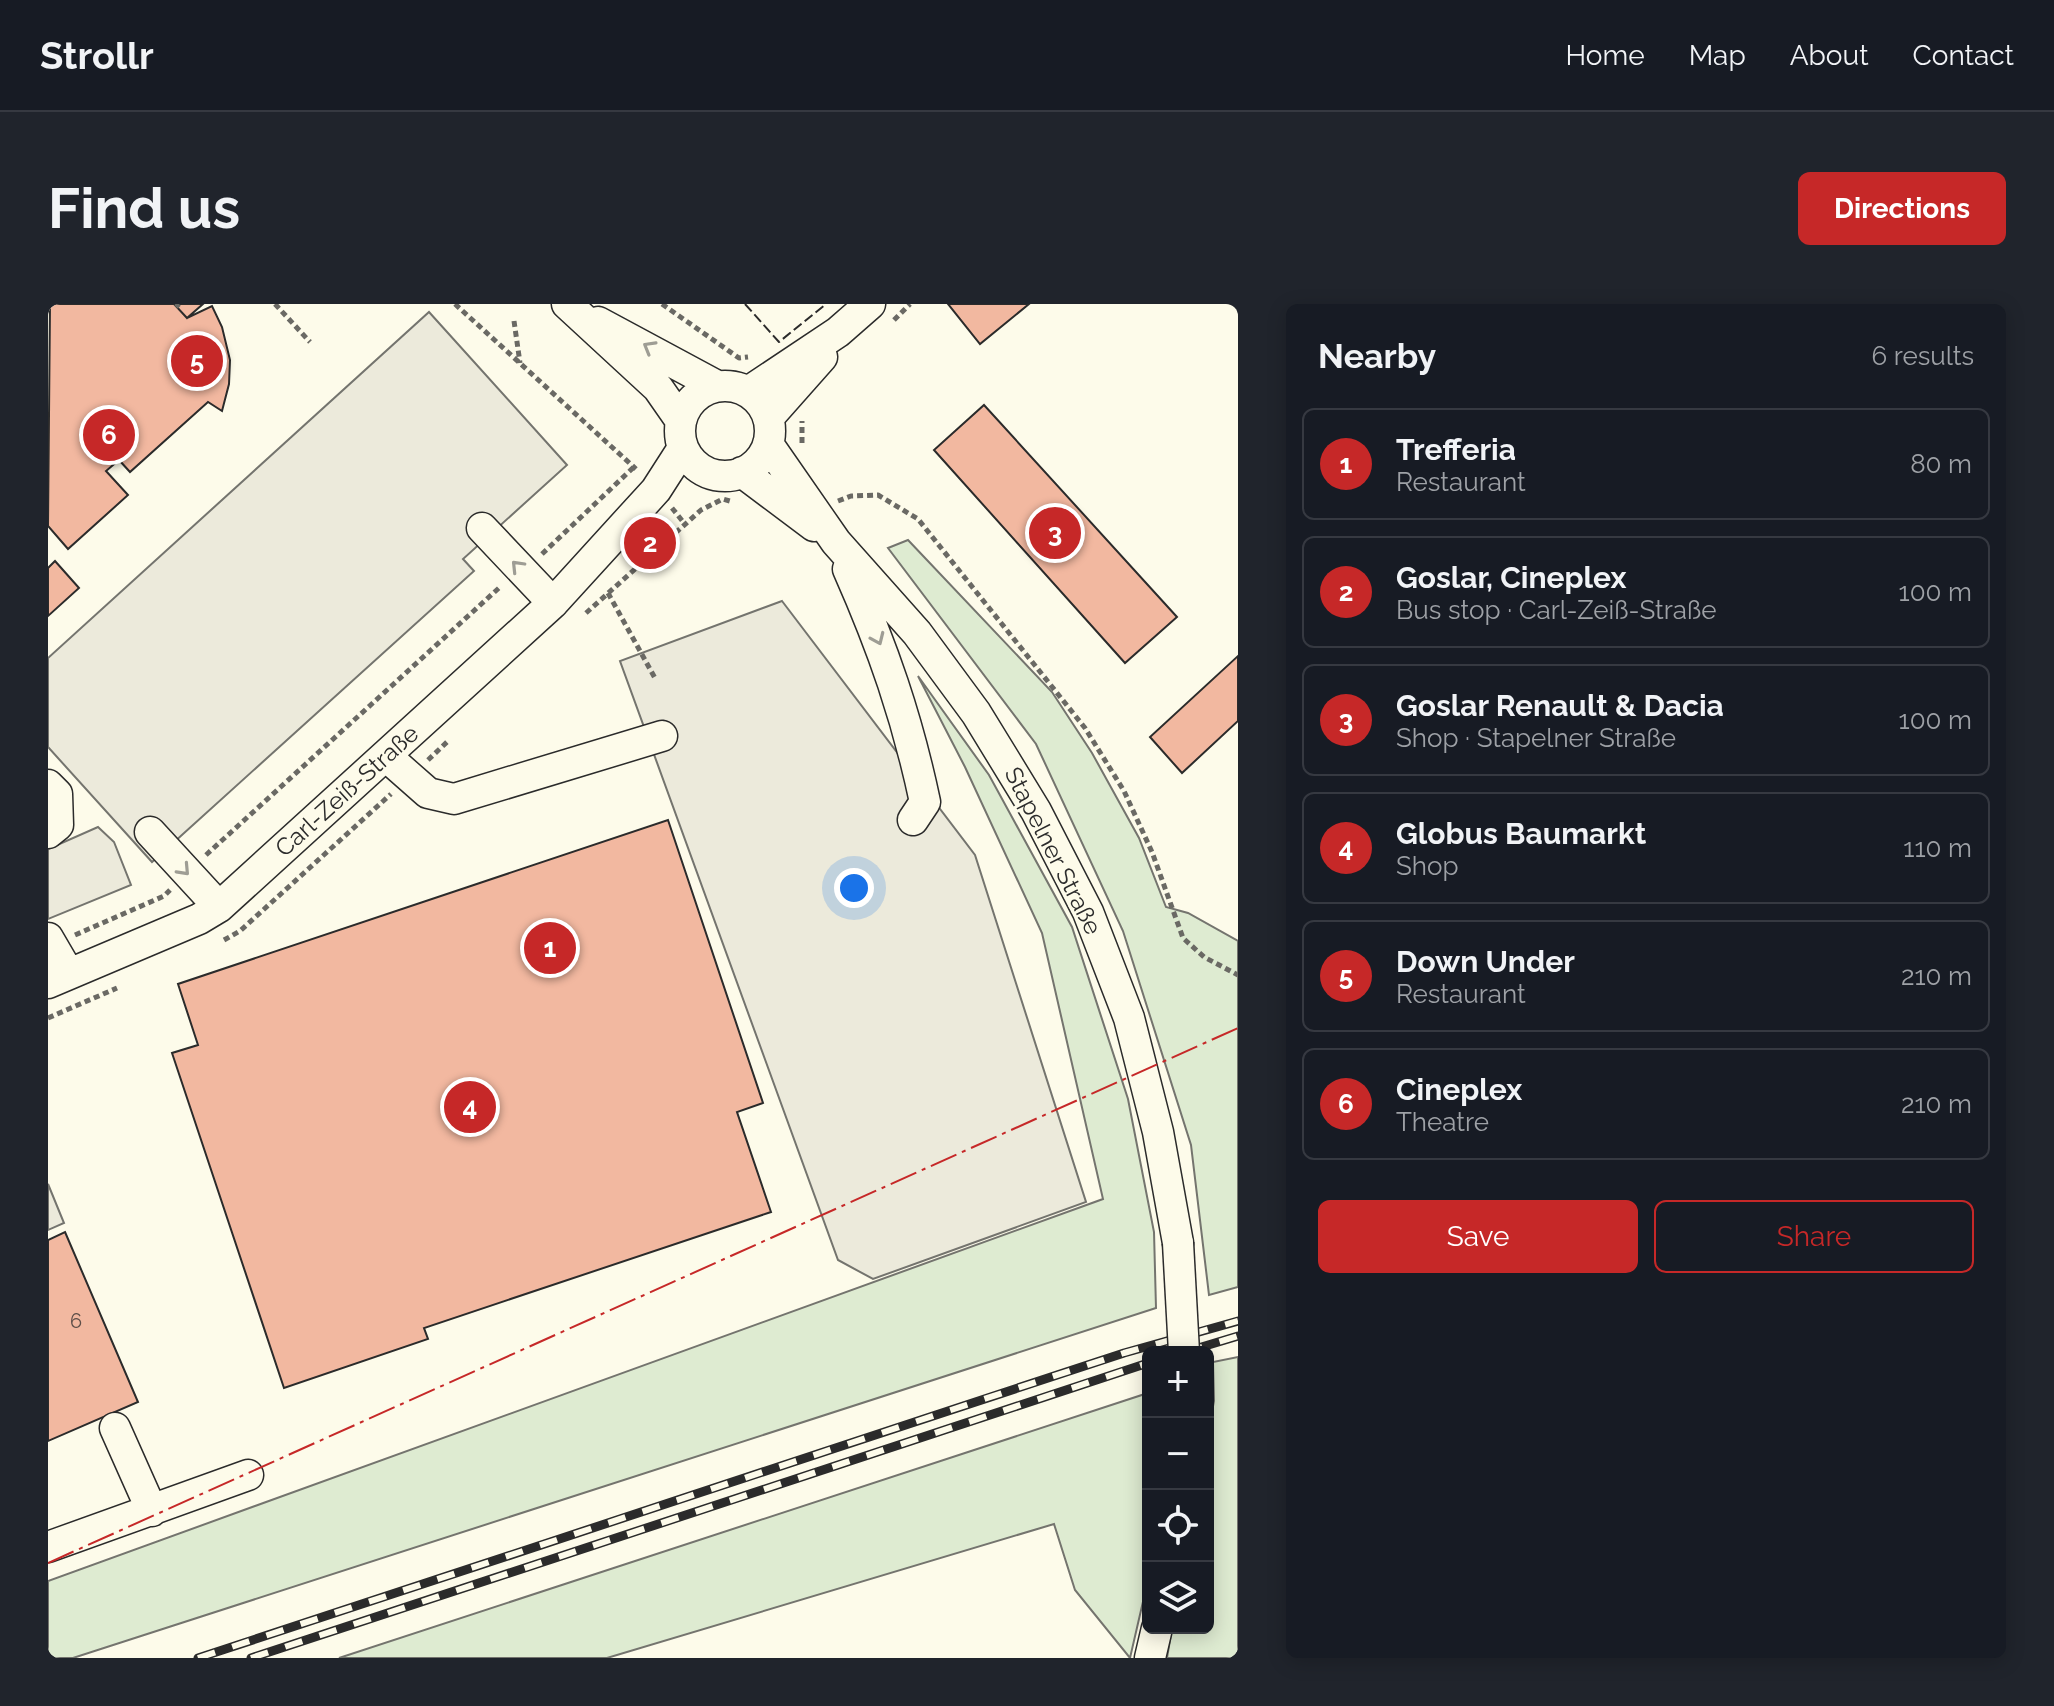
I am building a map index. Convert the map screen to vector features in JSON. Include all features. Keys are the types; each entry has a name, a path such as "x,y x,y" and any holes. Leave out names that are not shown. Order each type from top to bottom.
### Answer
{"street":[{"path":"571,307 717,386 748,392 838,332 870,304"},
{"path":"571,307 658,388 689,446 715,475 742,472 762,455 768,431 838,332"},
{"path":"689,446 694,398 717,386"},
{"name":"Stapelner Straße","path":"748,392 818,517 836,542 917,633 976,713 1036,811 1088,912 1129,1018 1158,1132 1178,1243 1184,1346"},
{"name":"Carl-Zeiß-Straße","path":"59,978 199,919 219,907 553,603 609,545 630,515 656,490 689,446"},
{"name":"Carl-Zeiß-Straße","path":"609,545 643,523 689,446"},
{"name":"Stapelner Straße","path":"742,472 836,542"},
{"path":"482,528 553,603"},
{"path":"836,542 887,659 915,754 925,802 913,820"},
{"path":"386,756 428,793 454,799 662,736"},
{"path":"48,785 57,794 58,825 48,833"},
{"path":"150,832 219,907"},
{"path":"50,941 59,978"},
{"path":"115,1428 152,1511"},
{"path":"48,1547 248,1475"},
{"path":"1150,1658 1156,1634"}],"path":[{"path":"275,304 310,342"},
{"path":"455,304 656,490"},
{"path":"662,304 739,358 754,356"},
{"path":"514,321 520,364"},
{"path":"681,367 707,337"},
{"path":"50,941 164,896 511,576 523,571 643,458"},
{"path":"818,517 838,501 851,496 878,495 918,519 1085,728 1135,815 1183,938 1204,957 1238,975"},
{"path":"608,593 656,680"}],"green space":[{"path":"908,540 1052,692 1092,753 1139,838 1166,907 1188,913 1238,941 1238,1287 1209,1295 1191,1145 1123,931 1036,744 888,548"},
{"path":"918,676 989,775 1072,927 1128,1099 1154,1232 1156,1308 73,1658 48,1658 48,1581 1103,1199 1042,933 965,767"},
{"path":"1238,1357 1238,1658 1167,1658 1171,1634 1214,1634 1214,1362"},
{"path":"1142,1395 1142,1606 1130,1658 1075,1590 1054,1524 607,1658 339,1658"}],"shaded area":[{"path":"429,312 567,465 463,559 474,571 152,862 48,747 48,658"},
{"path":"782,601 975,855 1086,1202 873,1279 838,1260 620,661"},
{"path":"98,827 114,842 131,885 48,919 48,849"},
{"path":"48,1184 64,1223 48,1230"}],"building":[{"path":"50,304 174,304 187,318 212,306 222,327 230,360 229,384 222,411 208,402 130,472 119,460 106,471 128,495 68,549 48,526"},
{"path":"174,304 203,304 187,318"},
{"path":"948,304 1029,304 980,344"},
{"path":"984,405 1177,617 1125,663 934,450"},
{"path":"55,561 79,588 48,616 48,568"},
{"path":"1238,656 1238,721 1182,773 1150,737"},
{"path":"668,820 763,1103 737,1112 771,1212 424,1328 428,1339 284,1388 172,1053 198,1045 178,984"},
{"path":"65,1232 138,1402 48,1441 48,1240"}],"railway":[{"path":"198,1658 1124,1353 1238,1321"},
{"path":"1205,1346 1238,1336"},
{"path":"251,1658 1142,1365"}],"fence":[{"path":"745,304 779,342 826,304"}],"power":[{"path":"48,1563 1238,1028"}],"place":[{"name":"Down Under","path":"197,361"},
{"name":"Cineplex","path":"109,435"},
{"name":"Goslar Renault & Dacia","path":"1055,533"},
{"name":"Goslar, Cineplex","path":"650,543"},
{"name":"Trefferia","path":"550,948"},
{"name":"Globus Baumarkt","path":"470,1107"}]}
